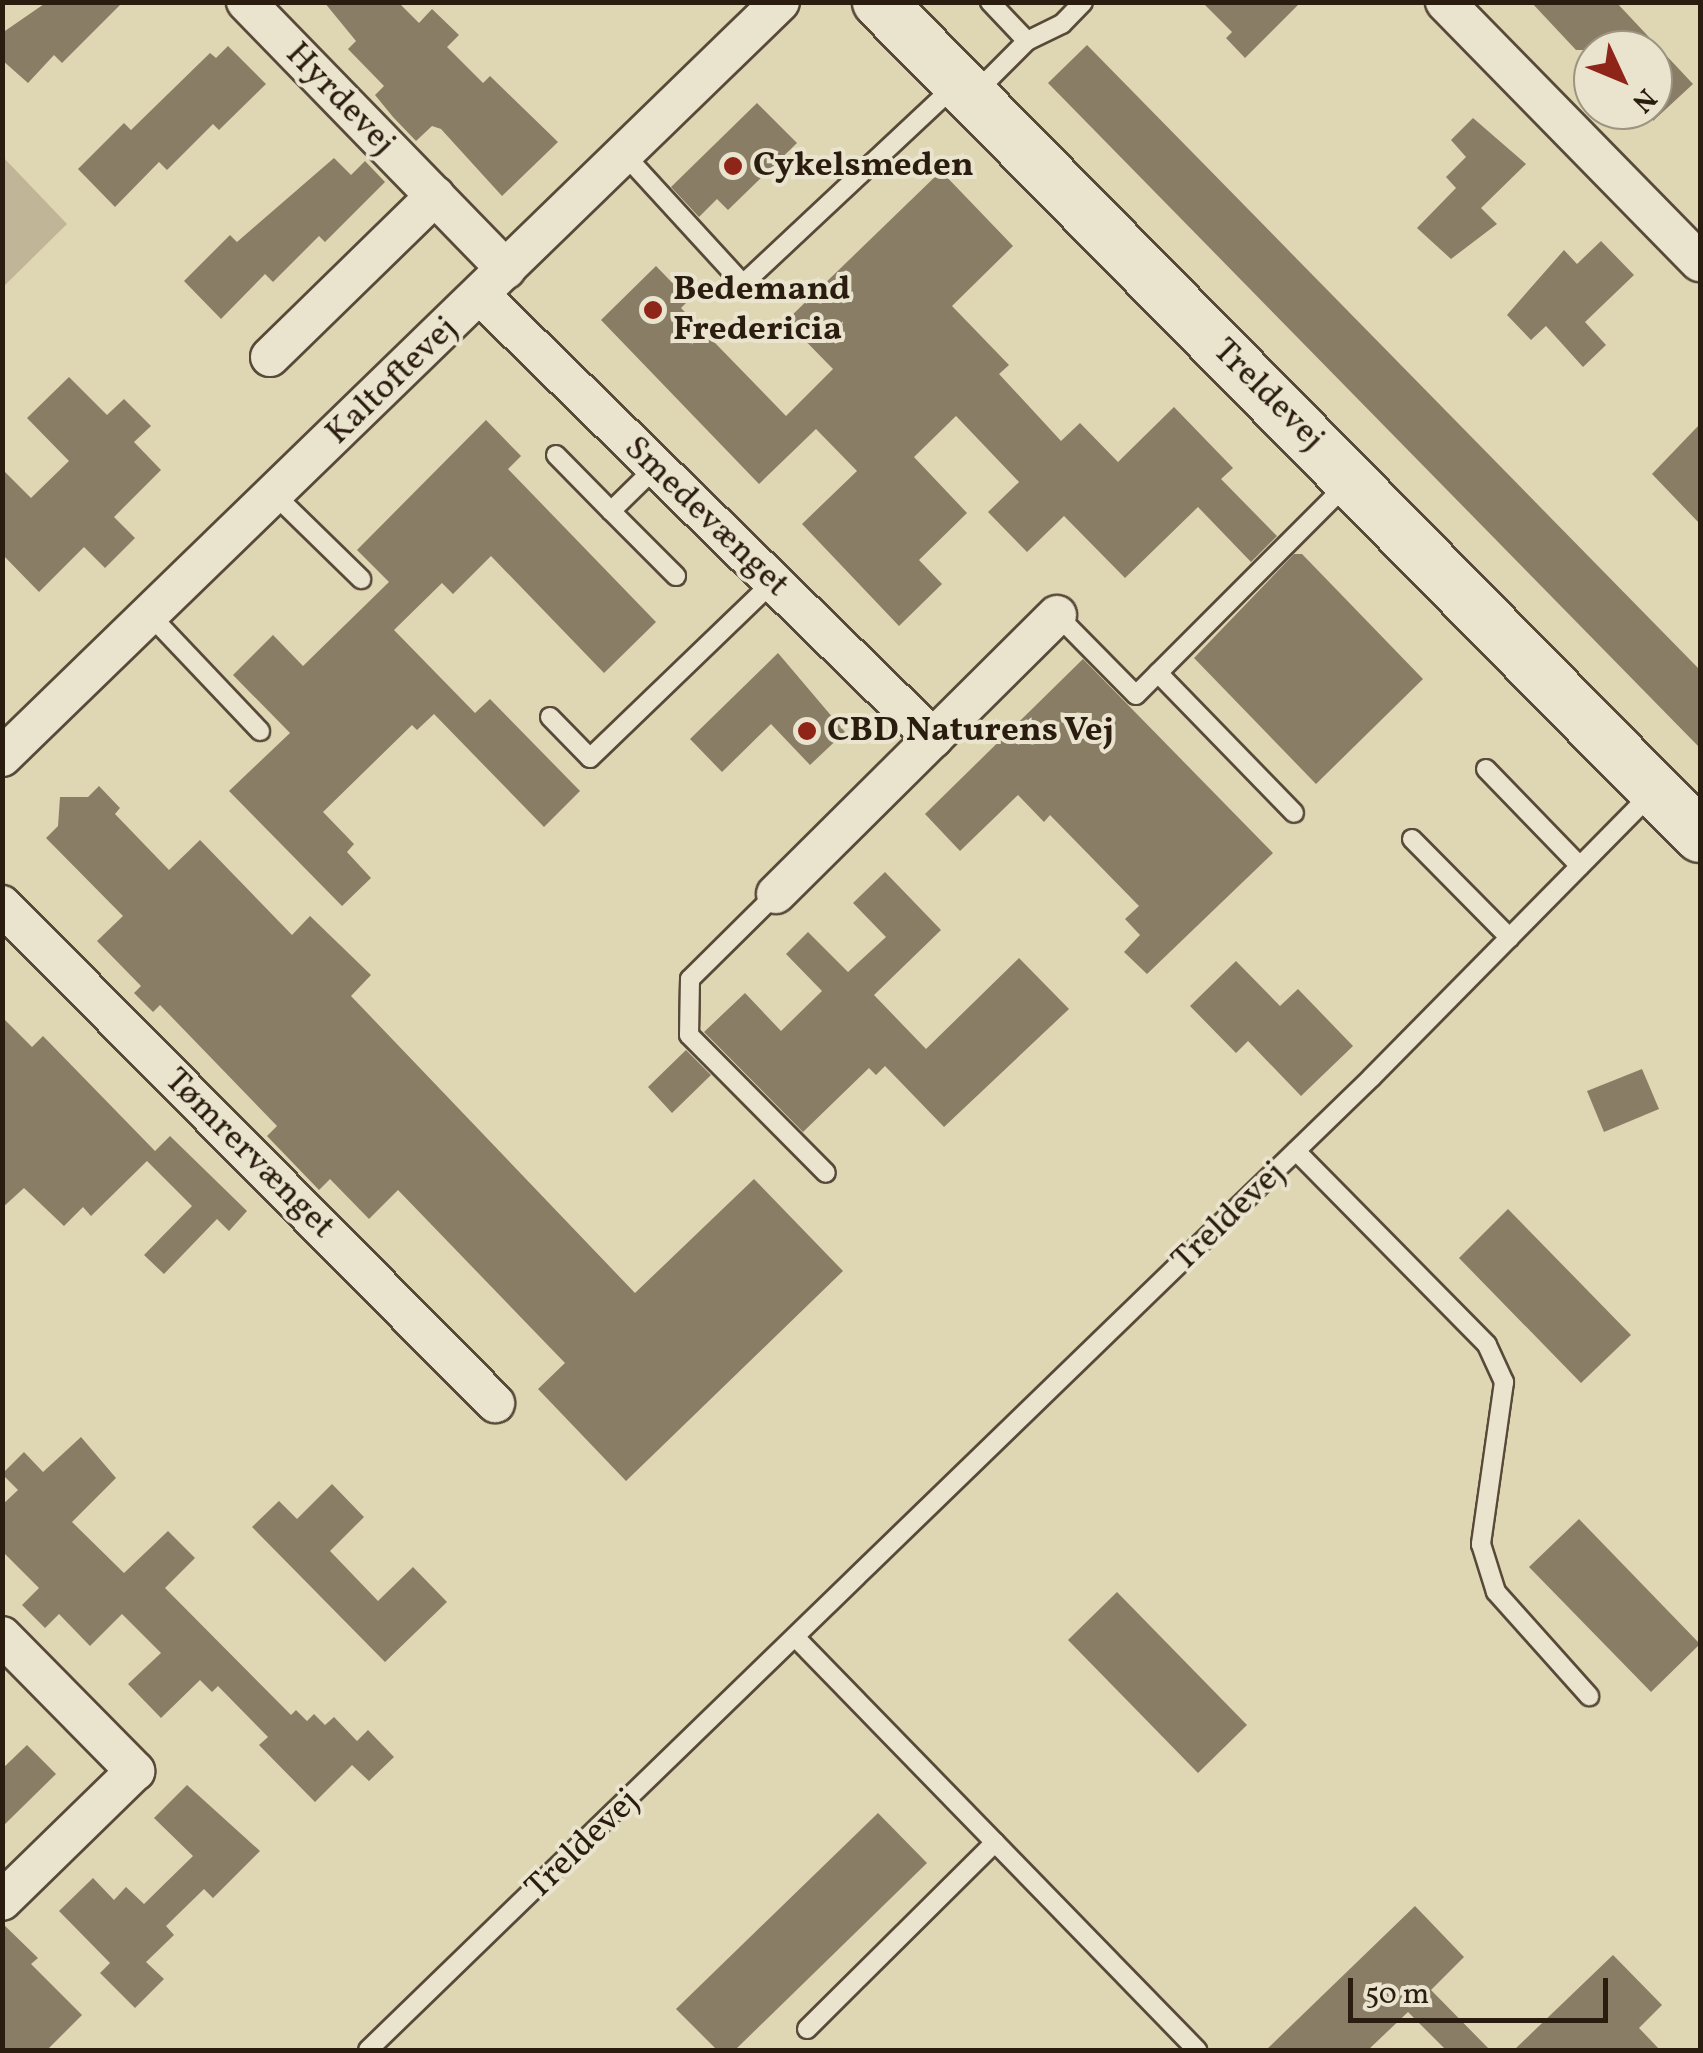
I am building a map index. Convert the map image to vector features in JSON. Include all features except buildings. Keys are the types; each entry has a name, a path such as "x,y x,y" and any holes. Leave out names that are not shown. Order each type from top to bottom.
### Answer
{"street":[{"name":"Hyrdevej","path":"246,2 435,196 493,282"},
{"name":"Kaltoftevej","path":"6,748 150,615 780,2"},
{"path":"1445,2 1700,262"},
{"name":"Treldevej","path":"886,5 964,90 1700,836"},
{"path":"270,358 435,196"},
{"name":"Smedevænget","path":"493,282 656,467 933,738"},
{"path":"776,894 1056,615"},
{"name":"Tømrervænget","path":"2,905 494,1403"},
{"path":"2,1636 135,1770 2,1901"}],"lane":[{"path":"990,2 1027,41"},
{"path":"624,154 744,284 964,90 1027,41 1062,24 1083,2"},
{"path":"556,456 676,576"},
{"path":"611,511 656,467"},
{"path":"1056,615 1136,695 1352,480"},
{"path":"274,494 361,579"},
{"path":"550,717 590,758 772,582"},
{"path":"150,615 260,731"},
{"path":"1158,672 1294,813"},
{"path":"1486,769 1580,866"},
{"name":"Treldevej","path":"368,2050 797,1639 1296,1150 1655,790"},
{"path":"1412,839 1510,938"},
{"path":"776,894 690,980 689,1036 826,1173"},
{"path":"1296,1150 1487,1345 1504,1382 1481,1544 1496,1592 1589,1696"},
{"path":"797,1639 1197,2050"},
{"path":"807,2029 995,1842"}],"shaded area":[{"path":"3,157 67,224 3,287"}],"place":[{"name":"Cykelsmeden","path":"733,166"},
{"name":"Bedemand Fredericia","path":"653,310"},
{"name":"CBD Naturens Vej","path":"807,731"}]}
